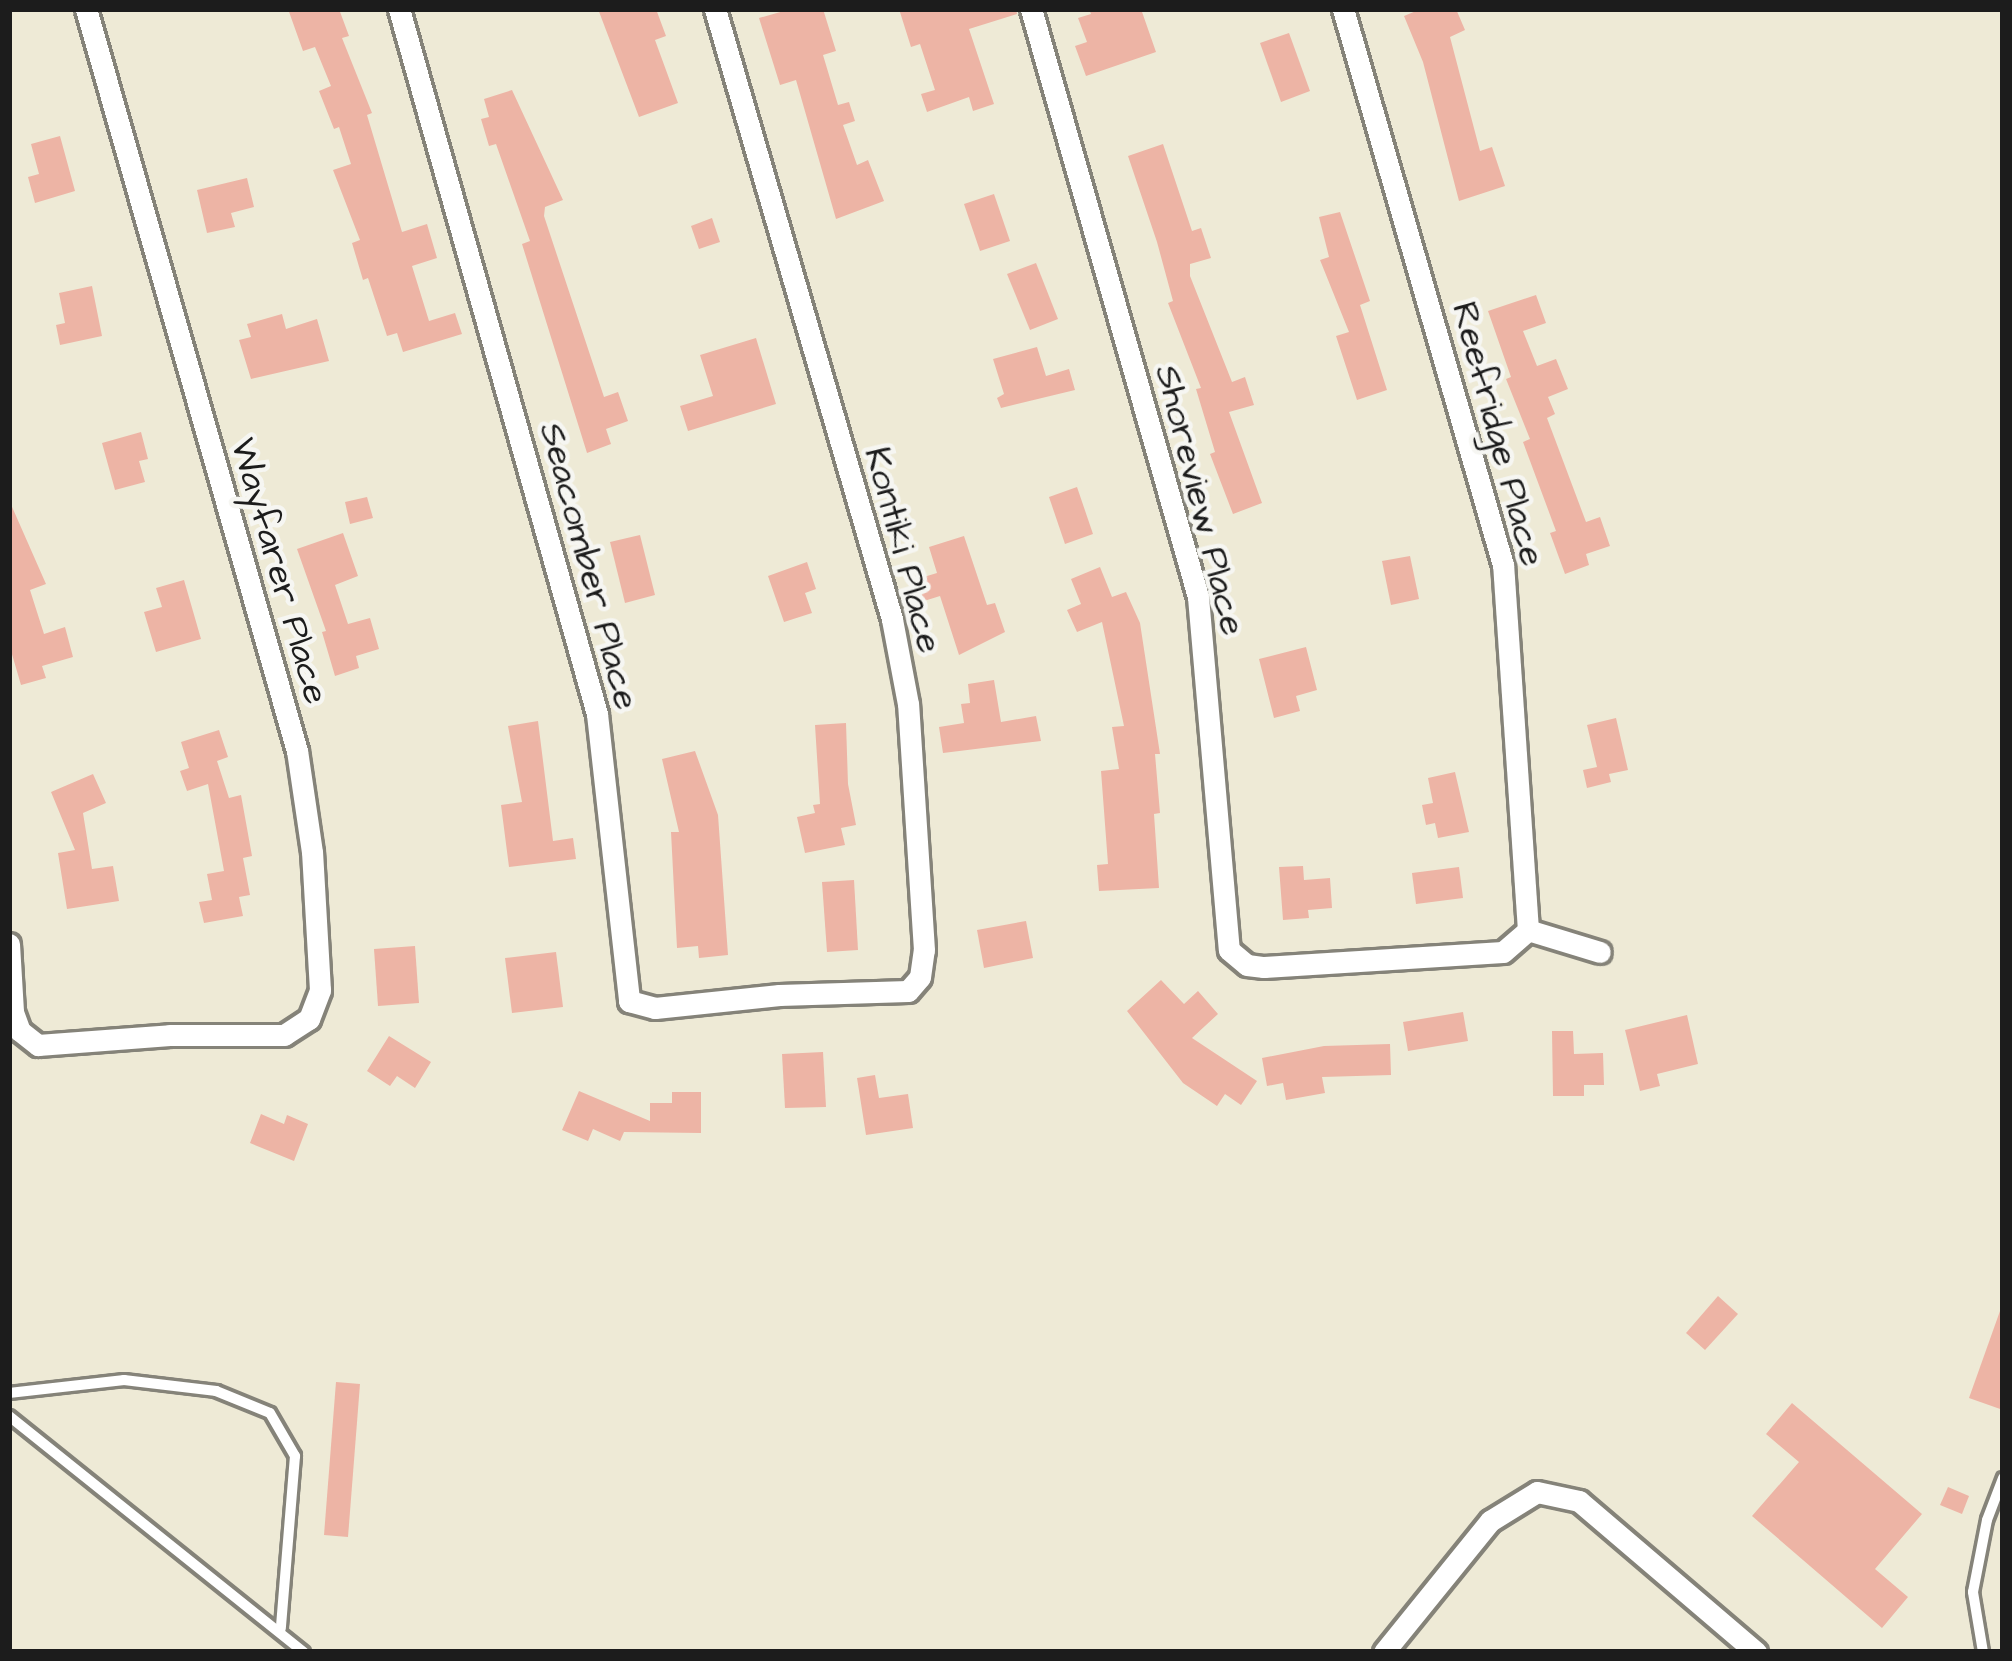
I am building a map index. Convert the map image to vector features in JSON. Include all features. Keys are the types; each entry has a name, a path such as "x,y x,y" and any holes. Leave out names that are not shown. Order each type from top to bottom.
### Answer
{"street":[{"name":"Wayfarer Place","path":"9,944 13,1012 29,1042 170,1035 284,1036 309,1018 320,990 312,852 297,751 86,9"},
{"name":"Seacomber Place","path":"399,9 597,714 629,1001 655,1009 779,995"},
{"name":"Kontiki Place","path":"716,9 892,619 911,730 924,950 920,977 908,991 895,993 779,995"},
{"name":"Shoreview Place","path":"1031,9 1198,597 1229,950 1234,958 1264,968 1503,952 1528,930"},
{"name":"Reefridge Place","path":"1343,9 1507,583 1528,930"},
{"path":"1528,930 1600,952"},
{"path":"1384,1652 1490,1521 1537,1492 1579,1501 1756,1652"}],"lane":[{"path":"9,1393 124,1379 216,1391 270,1413 295,1456 281,1628"},
{"path":"9,1416 281,1628 304,1652"},
{"path":"1984,1652 1973,1592 1987,1520 2003,1478"}],"building":[{"path":"288,9 339,9 349,36 342,38 372,113 367,115 402,232 427,224 437,258 412,266 429,321 455,313 462,334 403,352 397,333 387,336 368,278 363,280 352,243 360,240 333,170 351,164 339,127 334,129 319,91 331,86 315,47 303,51"},
{"path":"598,9 656,9 666,36 655,40 678,103 639,117"},
{"path":"791,9 823,9 836,51 823,55 838,105 849,102 855,121 843,125 857,165 868,160 884,201 836,219 796,80 780,85 759,18"},
{"path":"899,9 1016,9 1017,14 969,29 994,104 973,111 969,97 927,112 921,94 935,90 920,44 911,47"},
{"path":"1089,9 1141,9 1156,52 1086,76 1075,46 1087,42 1078,18 1091,14"},
{"path":"1421,9 1456,9 1465,30 1450,37 1480,151 1492,147 1505,186 1459,201 1423,62 1404,16"},
{"path":"1289,33 1310,91 1281,102 1260,43"},
{"path":"512,90 563,200 545,207 544,216 604,397 618,392 628,421 606,429 611,444 587,453 522,244 530,241 496,144 489,146 481,119 489,117 484,99"},
{"path":"60,136 75,191 35,203 28,177 39,174 31,144"},
{"path":"1163,144 1192,231 1201,228 1211,258 1190,264 1190,276 1232,382 1245,377 1254,405 1229,412 1262,503 1233,514 1210,454 1215,452 1196,389 1201,388 1168,303 1173,301 1157,242 1128,156"},
{"path":"247,178 254,207 231,213 235,227 207,233 197,190"},
{"path":"994,194 1010,241 980,251 964,204"},
{"path":"1340,212 1370,301 1360,305 1387,390 1357,400 1336,336 1349,332 1320,260 1329,257 1319,217"},
{"path":"712,218 720,242 699,249 691,226"},
{"path":"1036,263 1058,319 1030,330 1007,274"},
{"path":"92,286 102,336 60,345 56,325 65,323 59,293"},
{"path":"1536,295 1546,323 1523,331 1537,366 1556,359 1568,389 1548,397 1555,414 1547,418 1586,522 1600,517 1610,546 1586,554 1589,565 1565,574 1550,533 1556,531 1523,442 1530,439 1506,379 1511,377 1488,311"},
{"path":"282,314 286,329 317,319 329,361 251,379 239,340 251,337 247,324"},
{"path":"756,338 776,404 688,431 680,406 713,396 700,355"},
{"path":"1037,347 1046,376 1069,369 1075,390 1001,408 997,398 1004,394 993,359"},
{"path":"141,432 148,459 139,461 145,482 115,490 102,443"},
{"path":"1077,487 1093,534 1065,544 1049,497"},
{"path":"367,497 373,518 350,524 345,502"},
{"path":"9,500 46,584 30,590 44,634 65,627 73,657 42,666 46,678 21,685 9,644"},
{"path":"343,533 358,576 335,585 348,624 370,618 379,649 356,656 359,668 335,676 322,632 326,631 297,549"},
{"path":"640,535 655,595 625,603 610,542"},
{"path":"964,536 987,605 995,603 1005,632 959,655 940,596 924,601 917,579 937,573 929,547"},
{"path":"1410,556 1419,599 1391,605 1382,561"},
{"path":"807,562 816,589 805,593 812,613 784,622 768,576"},
{"path":"1100,567 1112,597 1126,592 1140,623 1160,754 1155,754 1160,813 1154,814 1159,888 1099,891 1097,865 1108,864 1101,771 1119,769 1112,727 1124,726 1102,622 1077,632 1067,610 1081,604 1071,579"},
{"path":"184,580 201,639 156,652 144,612 162,607 156,588"},
{"path":"1306,647 1317,690 1296,696 1300,711 1274,718 1259,659"},
{"path":"994,680 1001,722 1036,716 1041,741 943,753 939,727 964,723 961,704 970,703 968,684"},
{"path":"1616,718 1628,770 1609,774 1611,782 1587,788 1583,770 1597,767 1587,725"},
{"path":"538,721 553,841 573,838 576,859 509,867 501,805 522,802 508,726"},
{"path":"846,723 848,784 856,825 841,828 845,845 805,853 797,817 815,813 813,805 820,804 815,725"},
{"path":"219,730 228,757 217,761 229,798 241,795 252,856 243,858 250,895 239,897 243,916 204,923 199,902 212,900 207,874 224,871 208,784 187,791 180,771 189,768 181,742"},
{"path":"695,751 718,815 728,955 699,958 698,946 677,948 671,832 679,832 662,759"},
{"path":"1455,772 1469,832 1438,838 1435,823 1426,825 1422,805 1433,803 1428,778"},
{"path":"93,774 106,803 83,813 92,869 113,866 119,901 67,909 58,853 75,850 51,792"},
{"path":"1303,866 1304,880 1330,878 1332,908 1308,910 1309,918 1283,920 1279,867"},
{"path":"1459,867 1463,898 1416,904 1412,873"},
{"path":"854,880 858,950 827,952 822,882"},
{"path":"1026,921 1033,958 984,968 977,930"},
{"path":"415,946 419,1003 378,1006 374,949"},
{"path":"556,952 563,1007 512,1013 505,958"},
{"path":"1161,980 1184,1004 1198,991 1218,1014 1192,1038 1257,1081 1241,1105 1225,1094 1217,1106 1183,1083 1127,1011"},
{"path":"1463,1012 1468,1041 1408,1051 1403,1022"},
{"path":"1687,1015 1698,1064 1657,1074 1660,1086 1640,1091 1625,1030"},
{"path":"1552,1031 1573,1031 1574,1054 1603,1053 1604,1085 1584,1085 1584,1096 1553,1096"},
{"path":"389,1036 431,1062 415,1088 397,1076 390,1086 367,1071"},
{"path":"1390,1044 1391,1075 1322,1077 1325,1093 1286,1100 1283,1083 1267,1086 1262,1058 1324,1046"},
{"path":"823,1052 826,1107 785,1108 782,1054"},
{"path":"875,1075 879,1098 908,1094 913,1128 866,1135 857,1078"},
{"path":"579,1091 650,1121 650,1103 672,1103 672,1092 701,1092 701,1133 624,1132 620,1141 593,1129 588,1141 562,1130"},
{"path":"261,1114 284,1124 287,1115 308,1124 294,1161 250,1143"},
{"path":"1718,1296 1738,1314 1705,1350 1686,1333"},
{"path":"2003,1312 2003,1410 1969,1398"},
{"path":"336,1382 360,1384 348,1537 324,1535"},
{"path":"1792,1403 1922,1514 1875,1569 1908,1597 1882,1628 1752,1516 1799,1462 1766,1434"},
{"path":"1948,1487 1969,1496 1962,1514 1940,1505"}]}
